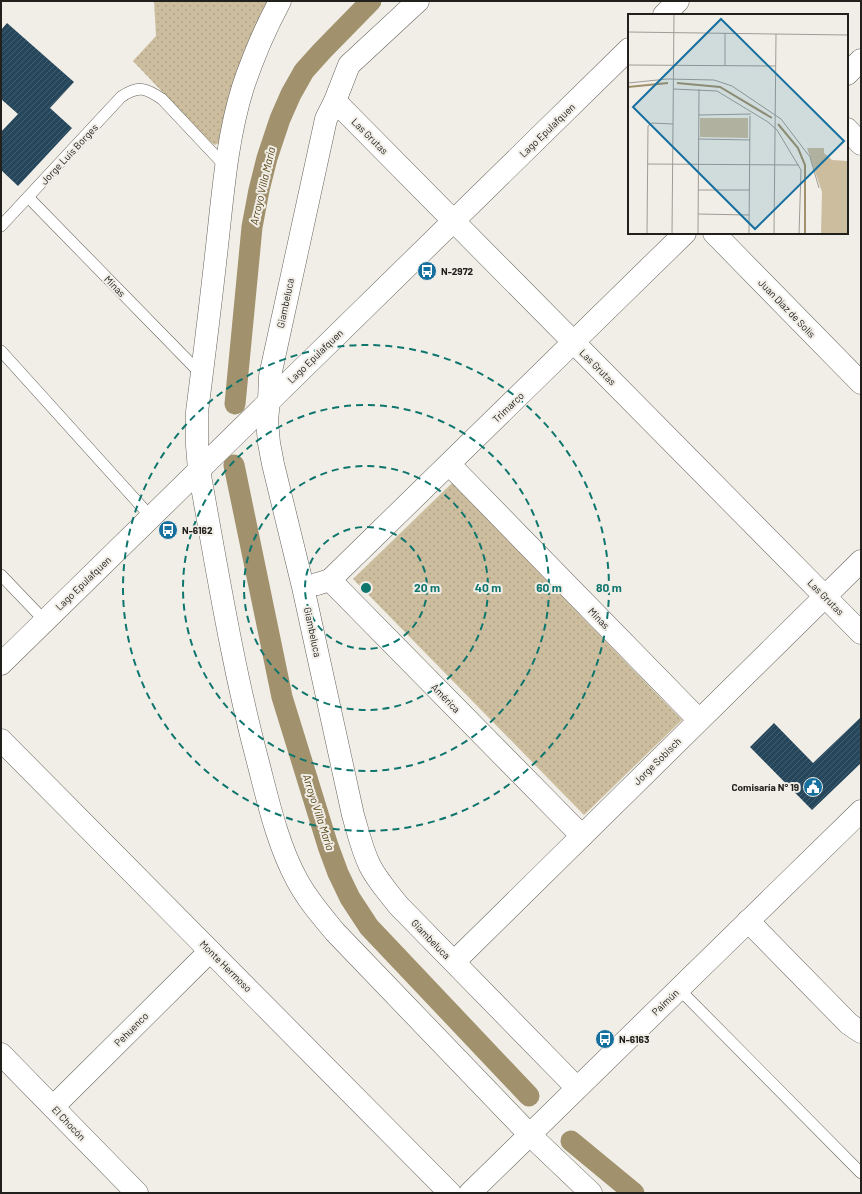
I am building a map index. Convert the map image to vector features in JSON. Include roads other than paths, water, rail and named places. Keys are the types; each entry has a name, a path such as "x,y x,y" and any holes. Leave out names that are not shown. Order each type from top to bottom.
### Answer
{"street":[{"path":"280,1 256,51 243,88 233,127 226,168 198,412 197,445 199,470 241,694 251,736 272,816 285,853 298,881 314,906 335,932 530,1135 592,1193"},
{"path":"335,101 349,65 418,1"},
{"path":"665,14 678,1"},
{"name":"Lago Epulafquen","path":"1,664 628,50"},
{"path":"848,73 861,60"},
{"name":"Las Grutas","path":"335,101 861,633"},
{"name":"Giambeluca","path":"335,101 326,119 320,139 270,376 267,420 272,457 303,587 353,815 361,843 370,866 382,885 398,905 577,1088"},
{"path":"848,130 861,144"},
{"name":"Trimarco","path":"330,580 684,234"},
{"name":"Juan Díaz de Solís","path":"715,234 861,383"},
{"name":"Minas","path":"449,464 699,720"},
{"name":"Jorge Sobisch","path":"454,962 861,560"},
{"path":"303,587 330,580"},
{"name":"América","path":"330,580 582,836"},
{"name":"Monte Hermoso","path":"1,740 450,1193"},
{"name":"Paimún","path":"470,1193 861,811"},
{"path":"748,921 848,1024 861,1032"},
{"name":"Pehuenco","path":"53,1107 210,951"},
{"name":"El Chocón","path":"1,1054 137,1193"}],"lane":[{"name":"Jorge Luis Borges","path":"1,226 122,97 130,91 141,88 152,92 162,99 226,168"},
{"name":"Minas","path":"28,197 202,376"},
{"path":"1,351 151,517"},
{"path":"1,575 45,621"},
{"path":"679,989 861,1173"}],"waterway":[{"name":"Arroyo Villa María","path":"235,404 252,227 267,158 280,119 291,94 304,71 371,1"},
{"name":"Arroyo Villa María","path":"234,465 282,697 328,846 338,873 350,898 369,927 529,1096"},
{"name":"Arroyo Villa María","path":"571,1141 634,1193"}],"place":[{"name":"N-2972","path":"427,271"},
{"name":"N-6162","path":"168,530"},
{"name":"Comisaría N° 19","path":"813,787"},
{"name":"N-6163","path":"605,1039"}]}
